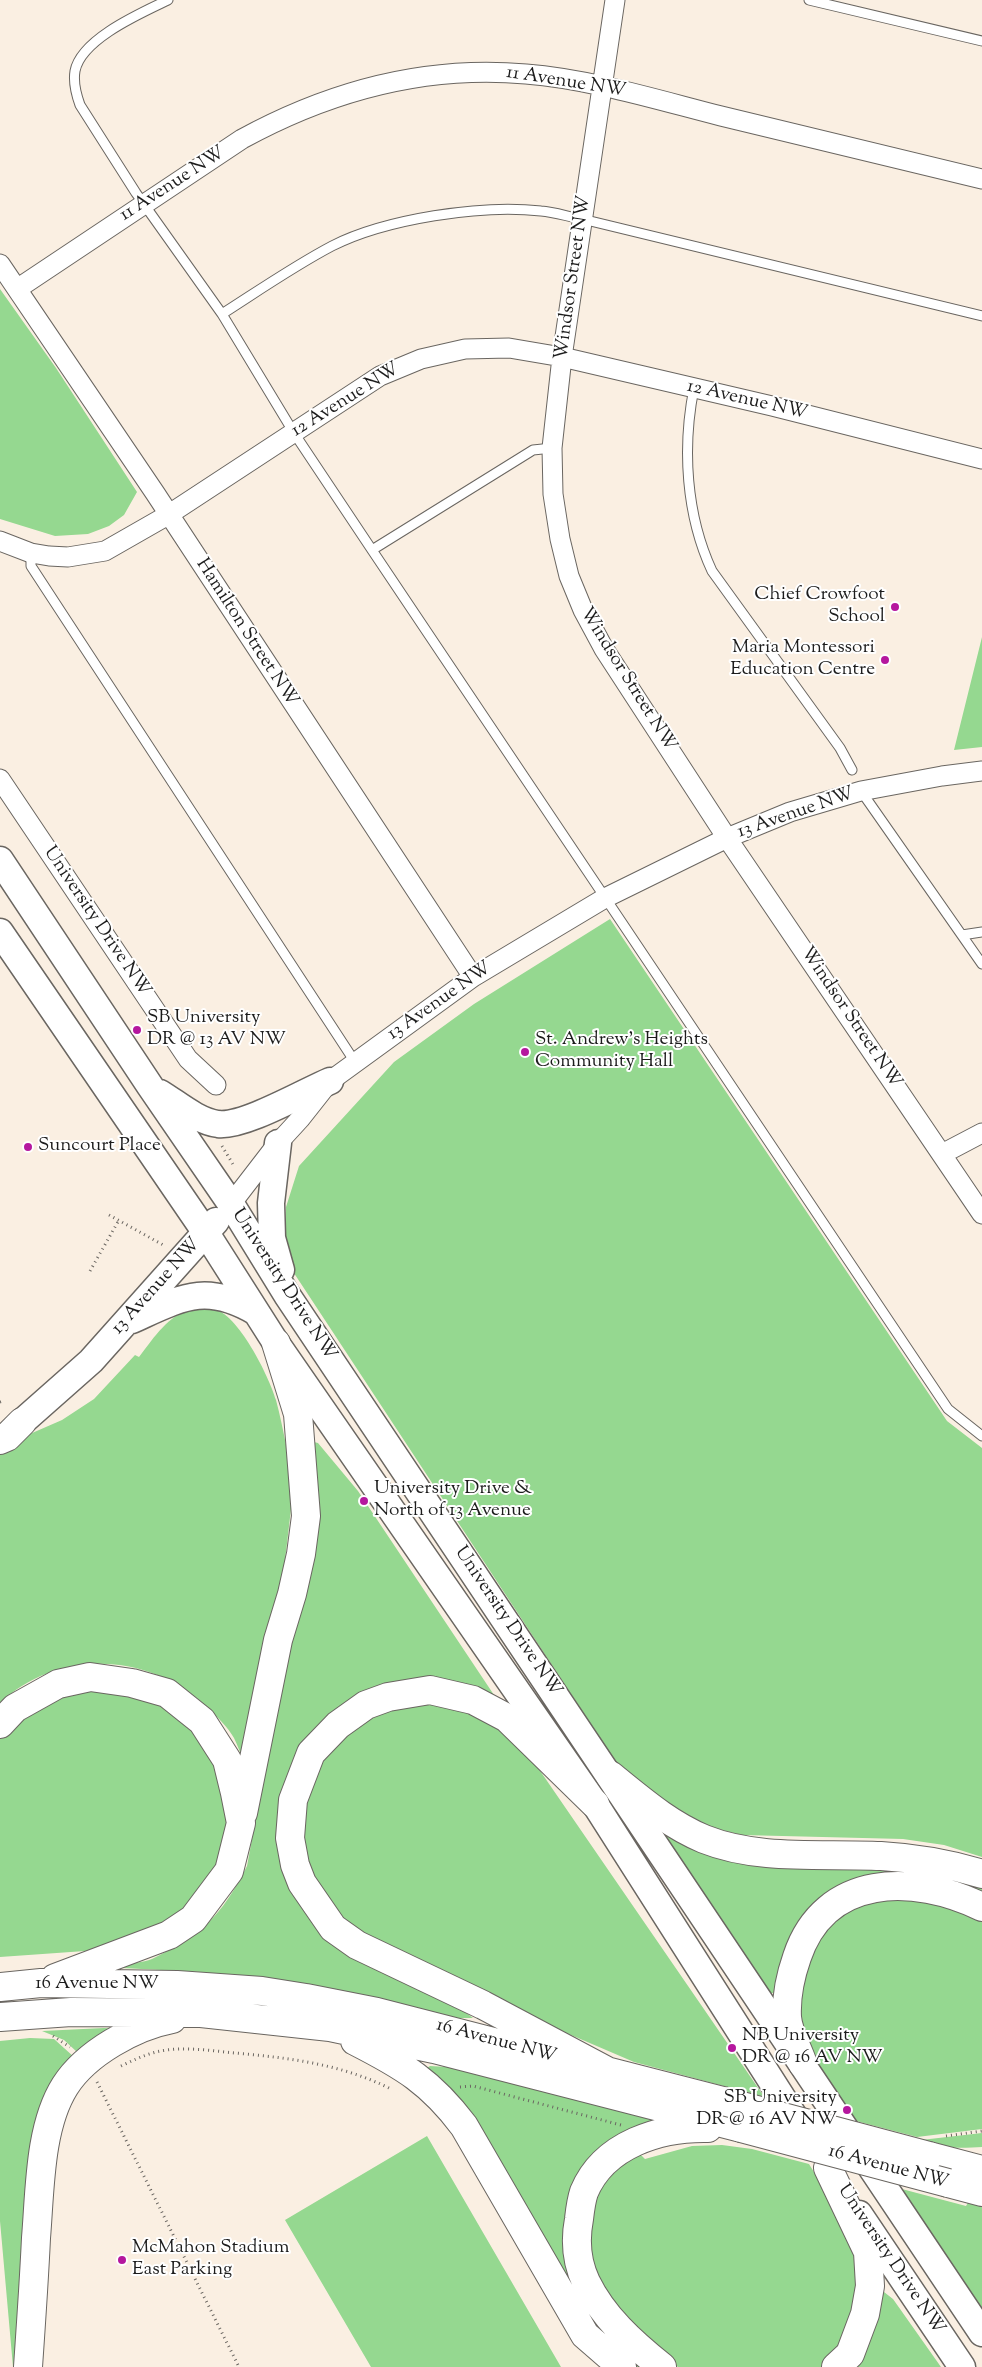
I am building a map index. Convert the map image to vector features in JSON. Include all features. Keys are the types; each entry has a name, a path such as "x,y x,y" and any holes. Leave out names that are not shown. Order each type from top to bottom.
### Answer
{"highway":[{"path":"20,1985 169,1935 194,1919 229,1871 241,1823 278,1640 292,1594 301,1554 306,1516 298,1414 276,1342"},
{"path":"0,1440 7,1437 22,1422"},
{"path":"0,1724 15,1708 58,1684 90,1677 132,1682 167,1693 202,1720 227,1760 241,1823"},
{"path":"595,1804 507,1718 473,1700 430,1690 388,1698 366,1705 338,1725 311,1752 293,1800 290,1838 295,1865 302,1883 319,1910 341,1934 357,1945 484,2005 610,2072"},
{"path":"610,1775 674,1825 706,1840 767,1853 882,1856 923,1860 982,1874"},
{"path":"803,2064 787,2019 787,1991 802,1942 820,1917 840,1901 865,1889 899,1884 935,1890 982,1907"},
{"name":"16 Avenue NW","path":"20,1985 177,1985 262,1991 306,1998 378,2012 723,2101 935,2146 982,2170"},
{"name":"16 Avenue NW","path":"10,2016 71,2012 201,2013 330,2027 434,2049 982,2192"},
{"path":"28,2367 42,2164 53,2112 65,2086 84,2063 98,2052 124,2037 160,2021 201,2013"},
{"path":"330,2027 408,2070 444,2100 464,2126 586,2335 622,2367"},
{"path":"662,2367 633,2344 619,2329 596,2300 586,2281 578,2259 577,2237 584,2192 597,2170 612,2155 657,2132 687,2128 741,2128"},
{"path":"935,2146 982,2153"},
{"path":"828,2168 868,2252 870,2286 865,2314 850,2354 836,2367"}],"street":[{"name":"Windsor Street NW","path":"615,0 562,357 552,448 553,494 560,538 569,576 583,610 604,649 728,838 982,1214"},
{"name":"11 Avenue NW","path":"17,289 242,139 274,122 342,94 379,84 453,73 528,74 602,87 982,179"},
{"name":"Hamilton Street NW","path":"0,264 473,977"},
{"name":"12 Avenue NW","path":"0,541 31,553 68,557 105,551 168,515 373,380 421,359 465,349 524,350 562,357 982,458"},
{"name":"13 Avenue NW","path":"22,1422 91,1361 231,1204 278,1142 300,1119 330,1081 473,977 605,898 728,838 790,812 861,791 942,776 982,771"},
{"name":"University Drive NW","path":"0,779 188,1060 216,1085"},
{"name":"University Drive NW","path":"0,860 231,1204 287,1295 982,2333"},
{"name":"University Drive NW","path":"0,932 206,1233 276,1342 595,1804 779,2094 962,2367"},
{"path":"150,1086 204,1120 219,1124 238,1122 330,1081"},
{"path":"942,1154 982,1132"},
{"path":"278,1142 271,1203 272,1238 287,1295"},
{"path":"124,1323 180,1299 209,1294 224,1296 239,1302 257,1313"}],"lane":[{"path":"168,0 124,21 89,47 75,69 74,90 80,105 144,203 222,314 294,433 948,1409 982,1436"},
{"path":"809,0 982,41"},
{"path":"222,314 334,246 383,228 434,216 485,210 541,211 582,219 982,316"},
{"path":"694,388 688,431 689,462 691,501 702,549 712,572 840,748 852,770"},
{"path":"372,550 533,450 552,448"},
{"path":"31,553 31,566 354,1062"},
{"path":"861,791 982,964"},
{"path":"962,935 982,932"}],"path":[{"path":"222,1144 234,1167"},
{"path":"109,1214 170,1249"},
{"path":"90,1271 119,1220"},
{"path":"47,2035 66,2043 76,2053"},
{"path":"96,2079 238,2367"},
{"path":"935,2146 982,2131"}],"green space":[{"path":"0,289 56,368 137,492 124,515 109,526 88,534 55,536 0,519"},
{"path":"982,637 982,747 954,750"},
{"path":"610,919 947,1421 982,1448 982,1857 944,1845 903,1839 742,1835 702,1825 656,1798 623,1773 288,1264 285,1234 286,1207 299,1166 394,1062 474,1004"},
{"path":"193,1307 210,1307 222,1312 242,1333 267,1376 276,1400 286,1445 291,1448 293,1492 283,1577 244,1763 231,1734 207,1707 184,1689 159,1675 132,1667 104,1664 76,1666 49,1673 23,1685 0,1703 0,1447 62,1420 94,1399 135,1355 139,1357 156,1334 176,1316"},
{"path":"314,1442 318,1443 358,1491 494,1695 493,1697 462,1688 320,1729 292,1883 473,2018 447,2018 261,1979 201,1972 122,1968 152,1959 197,1932 219,1911 238,1884 247,1866 306,1549"},
{"path":"76,1689 152,1698 186,1719 215,1759 229,1822 217,1866 199,1895 173,1920 108,1946 85,1951 0,1957 0,1735 4,1730"},
{"path":"422,1701 462,1707 498,1726 534,1762 763,2095 634,2062 480,1996 347,1928 304,1862 303,1798 329,1746 372,1713"},
{"path":"650,1822 982,1886 982,1898 858,1883 776,1992 769,1994"},
{"path":"899,1894 982,1917 982,2129 917,2137 856,2121 829,2085 798,2018 797,1999 812,1944 843,1911"},
{"path":"122,2029 77,2052 64,2040 42,2031"},
{"path":"30,2038 54,2039 74,2057 60,2078 22,2367 13,2367 0,2221 0,2041"},
{"path":"430,2066 465,2068 669,2121 649,2128 569,2224 644,2367 634,2367 600,2337 427,2068"},
{"path":"982,2133 982,2147 941,2147 921,2140"},
{"path":"427,2136 561,2367 371,2367 285,2220"},
{"path":"722,2145 752,2149 809,2164 833,2203 858,2261 856,2324 821,2367 678,2367 631,2332 589,2267 591,2210 601,2188 618,2168 626,2161 640,2154 645,2159 692,2146"},
{"path":"898,2188 966,2206 969,2201 982,2204 982,2318"},
{"path":"884,2292 893,2299 941,2367 849,2367"}],"place":[{"name":"Chief Crowfoot School","path":"895,607"},
{"name":"Maria Montessori Education Centre","path":"885,660"},
{"name":"SB University DR @ 13 AV NW","path":"137,1030"},
{"name":"St. Andrew's Heights Community Hall","path":"525,1052"},
{"name":"Suncourt Place","path":"28,1147"},
{"name":"University Drive & North of 13 Avenue","path":"364,1501"},
{"name":"NB University DR @ 16 AV NW","path":"732,2048"},
{"name":"SB University DR @ 16 AV NW","path":"847,2110"},
{"name":"McMahon Stadium East Parking","path":"122,2260"}]}
